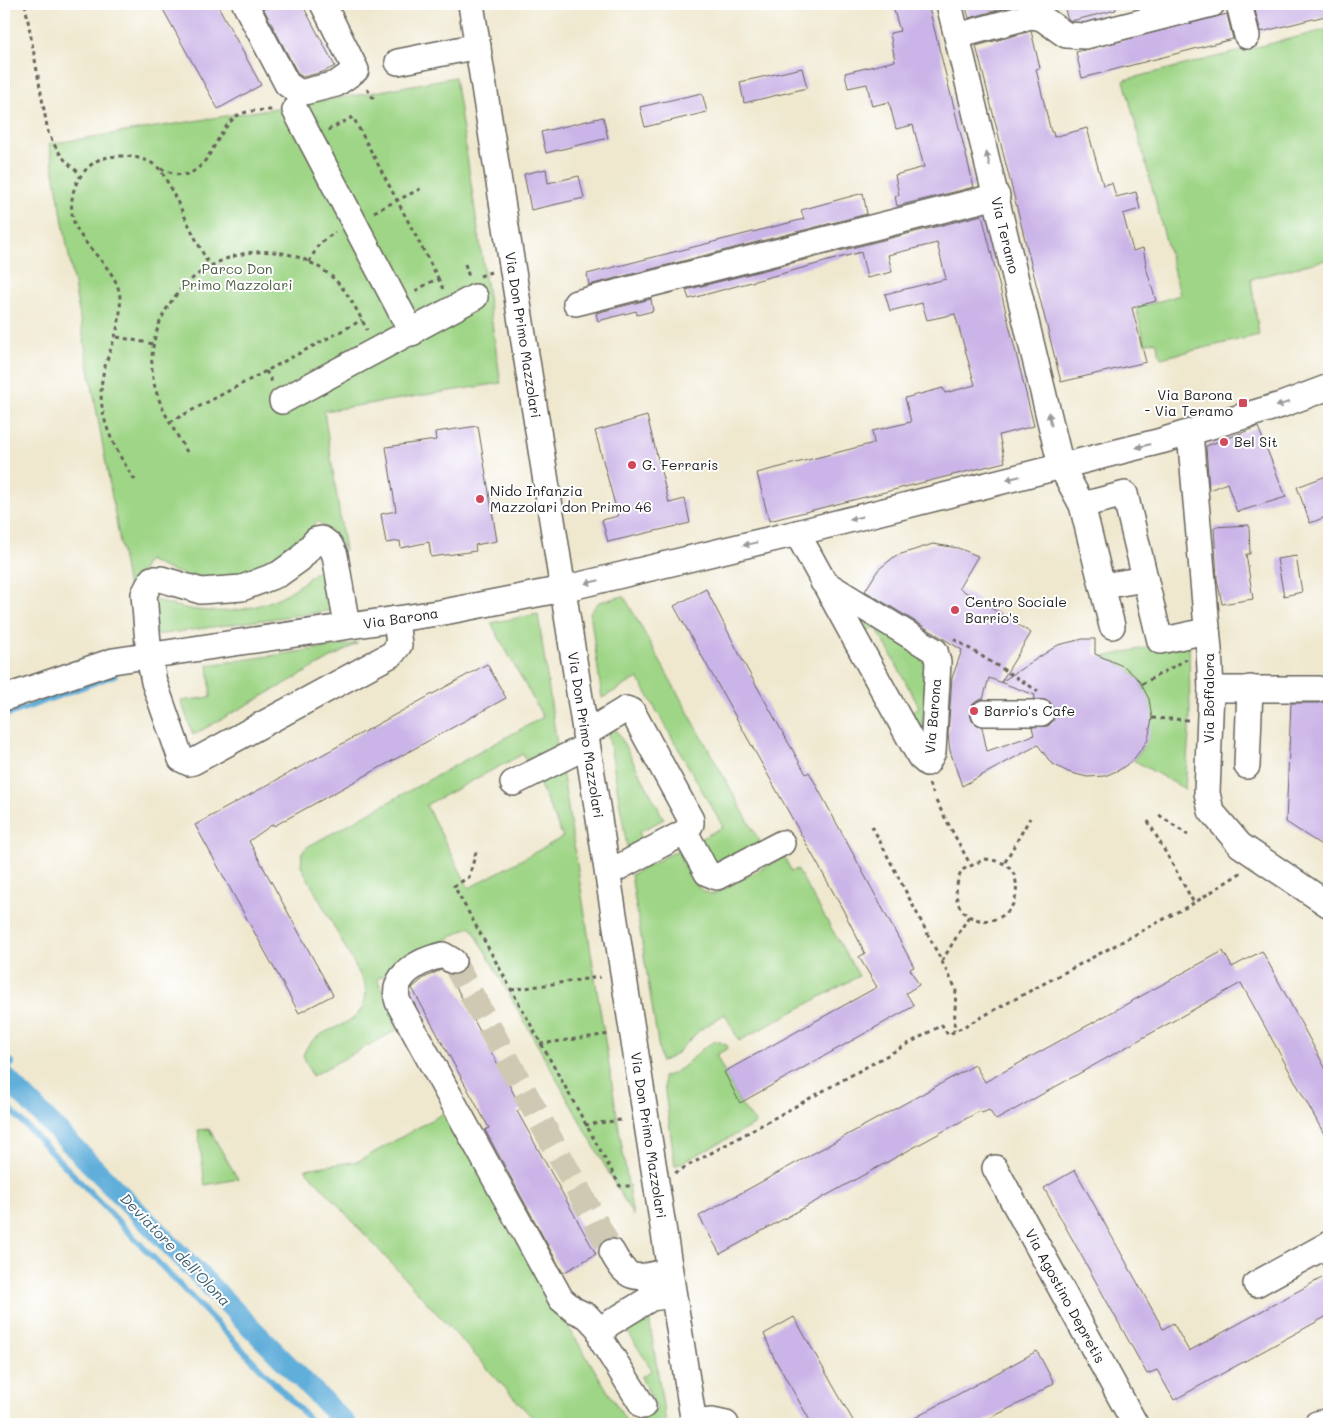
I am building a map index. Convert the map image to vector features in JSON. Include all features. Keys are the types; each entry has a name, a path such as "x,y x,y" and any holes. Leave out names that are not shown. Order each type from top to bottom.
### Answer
{"street":[{"path":"245,4 286,84 300,93 336,84 356,70 323,4"},
{"name":"Via Don Primo Mazzolari","path":"471,4 694,1424"},
{"name":"Via Teramo","path":"949,4 1061,466"},
{"path":"957,36 1031,16 1042,18 1066,35 1086,36 1212,4"},
{"path":"1239,4 1247,36"},
{"path":"398,62 478,46"},
{"path":"295,110 412,333"},
{"path":"576,302 997,196"},
{"path":"282,401 412,333 475,297"},
{"name":"Via Barona","path":"4,698 112,661 348,626 563,589 797,533 1190,433 1329,387"},
{"name":"Via Boffalora","path":"1190,433 1211,689 1207,793 1211,811 1240,844 1329,905"},
{"path":"1061,466 1082,504 1112,626"},
{"path":"1082,504 1125,494 1160,641 1206,631"},
{"name":"Via Barona","path":"797,533 823,582 920,757 927,763 933,752 938,662 935,651 823,582"},
{"path":"348,626 335,555 326,540 318,538 300,559 279,574 242,588 201,590 152,579 144,594 154,682 177,753 181,759 189,763 392,654 399,645 396,618"},
{"path":"1103,586 1145,579"},
{"path":"1247,766 1250,688"},
{"path":"1211,689 1318,689"},
{"path":"984,713 1044,704"},
{"path":"513,783 586,740 626,710 634,713 689,815 691,824 685,832 608,874"},
{"path":"685,832 708,872 717,877 782,843"},
{"path":"453,961 443,955 436,957 401,976 395,988 398,1002 561,1299 574,1310 587,1316 602,1332"},
{"name":"Via Agostino Depretis","path":"995,1168 1135,1424"},
{"path":"1256,1284 1329,1244"},
{"path":"612,1252 620,1266 629,1275 671,1283"},
{"path":"643,1406 602,1341 602,1332 608,1325 671,1283"},
{"path":"694,1424 712,1421 726,1424"},
{"path":"1317,1424 1329,1421"}],"path":[{"path":"26,4 48,132 56,149 67,164 80,173"},
{"path":"135,480 115,450 101,409 100,384 106,360 117,337 120,296 113,277 81,236 72,215 72,193 80,173 96,161 115,154 139,158 160,169 183,175 199,167 208,157 221,130 238,116 264,110 295,110"},
{"path":"310,139 353,117 398,200 438,278 395,302"},
{"path":"160,169 209,266"},
{"path":"187,452 160,406 152,368 154,344 162,318 174,297 190,280 209,266 231,256 253,251 284,253 309,262 332,277 347,295 377,351"},
{"path":"485,273 491,272"},
{"path":"170,422 362,320"},
{"path":"117,337 154,344"},
{"path":"953,638 1044,704"},
{"path":"1142,684 1191,657"},
{"path":"1152,718 1193,720"},
{"path":"936,801 970,864"},
{"path":"1159,815 1188,835"},
{"path":"1005,862 1030,818"},
{"path":"1148,821 1194,903"},
{"path":"872,826 956,989 954,1031"},
{"path":"476,852 469,877 454,886 620,1186 634,1186"},
{"path":"985,859 1005,862 1015,878 1017,896 1011,910 1003,916 990,921 977,921 957,905 955,888 962,870 970,864 985,859"},
{"path":"675,1173 942,1025 948,1035 1194,903 1245,870"},
{"path":"942,961 969,916"},
{"path":"511,990 600,977"},
{"path":"540,1044 610,1034"},
{"path":"585,1125 621,1120"},
{"path":"1268,1424 1288,1419"}],"green space":[{"path":"1329,29 1329,259 1251,279 1259,335 1161,358 1156,341 1145,344 1136,308 1180,295 1124,80"},
{"name":"Parco Don Primo Mazzolari","path":"455,77 501,383 324,411 345,551 335,535 317,521 300,542 282,558 262,569 241,576 219,579 196,577 172,571 148,560 129,593 49,144 370,93"},
{"path":"329,557 341,609 156,635 153,599 177,606 202,610 225,611 248,608 271,601 292,591 311,576"},
{"path":"624,596 762,846 726,866 708,863 696,841 723,827 638,678 602,698 590,612 599,602"},
{"path":"538,614 558,752 528,765 523,754 426,805 469,888 563,837 539,783 562,770 633,1216 471,926 377,979 402,1027 312,1076 303,1055 310,1044 319,1036 352,1019 360,1011 365,1000 365,984 301,866 302,852 307,847 543,717 491,623"},
{"path":"855,615 928,655 922,729 919,732 904,716 919,707 876,627 859,636"},
{"path":"1189,638 1190,720 1185,789 1133,760 1141,750 1147,736 1148,706 1146,696 1143,687 1132,673 1125,667 1104,657"},
{"path":"358,643 193,735 181,701 211,697 208,665"},
{"path":"616,729 664,819 639,832 645,844 628,853 608,733"},
{"path":"678,850 695,884 701,889 714,894 784,857 792,872 797,869 859,976 739,1041 725,1014 700,1030 675,1055 661,1062 631,875"},
{"path":"716,1041 727,1045 728,1048 716,1055 740,1103 756,1124 675,1166 663,1077 672,1074 702,1049"},
{"path":"449,1110 572,1333 628,1424 538,1424 305,1169 359,1161"},
{"path":"209,1129 238,1179 205,1185 198,1130"},
{"path":"648,1312 666,1424 634,1424 657,1409 641,1377 652,1370 624,1326"}],"building":[{"path":"160,4 217,4 261,85 218,109"},
{"path":"261,4 302,4 335,66 323,72 303,77 298,74"},
{"path":"892,4 928,4 974,187 897,206 895,196 899,195 895,175 924,167 913,125 896,129 889,102 872,106 867,84 848,88 845,73 895,61 890,33 900,31"},
{"path":"965,4 1016,4 1017,5 969,18"},
{"path":"1064,4 1115,4 1116,10 1071,21 1067,18"},
{"path":"1266,4 1329,4 1329,15 1261,32 1254,7"},
{"path":"1227,14 1233,39 1082,78 1076,52"},
{"path":"1031,31 1040,68 1036,69 1051,132 1053,132 1054,137 1087,128 1103,185 1112,183 1116,197 1136,192 1140,209 1123,214 1133,251 1143,248 1145,264 1156,301 1132,308 1146,362 1061,382 976,46"},
{"path":"802,68 807,88 744,103 740,82"},
{"path":"702,93 707,112 645,127 640,107"},
{"path":"603,117 608,138 546,153 541,132"},
{"path":"546,169 548,183 579,176 584,198 531,210 524,174"},
{"path":"863,193 867,214 589,285 587,274 804,219 801,210"},
{"path":"982,215 1034,426 999,435 1005,462 769,521 757,473 874,443 872,431 911,422 905,398 943,388 945,393 975,385 955,314 927,320 922,303 890,311 885,294 946,279 937,243 888,255 892,272 867,278 861,252 689,299 686,290"},
{"path":"651,299 653,311 637,315 636,311 598,321 596,313"},
{"name":"G. Ferraris","path":"647,416 669,503 685,499 690,523 608,542 602,520 618,516 595,431"},
{"path":"478,426 497,541 475,545 476,551 431,557 429,542 401,548 400,541 386,543 381,514 396,511 386,447 436,440 435,432"},
{"path":"1258,427 1286,497 1237,512 1227,483 1209,490 1206,446"},
{"path":"1329,475 1329,516 1310,523 1297,487"},
{"path":"1249,525 1250,554 1246,554 1253,599 1222,604 1217,579 1214,527"},
{"path":"933,544 958,548 978,556 959,588 1031,633 1001,682 1058,645 1083,639 1095,639 1095,654 1125,667 1139,680 1149,699 1152,718 1148,740 1133,760 1121,769 1105,776 1087,777 1068,772 1051,763 1038,745 962,786 950,751 948,734 952,678 962,650 865,591 878,570 895,556","holes":["989,678 1035,695 1034,699 1049,701 1055,713 1053,721 1048,726 1032,727 1034,735 987,751 982,727 972,721 970,713 972,705 983,699"]},
{"path":"1296,556 1302,592 1284,596 1277,559"},
{"path":"706,589 746,667 806,774 809,772 914,967 910,969 919,985 906,993 914,1006 740,1103 724,1072 877,987 859,957 865,953 842,908 674,606"},
{"path":"487,664 506,698 274,826 273,824 249,841 333,995 299,1013 195,825"},
{"path":"1329,700 1329,850 1286,822 1291,703 1318,703"},
{"path":"1223,951 1232,967 1262,951 1329,1075 1329,1143 1241,983 996,1120 989,1110 982,1113 980,1111 720,1254 699,1216 975,1065 985,1082"},
{"path":"441,970 449,974 522,1109 517,1111 596,1254 563,1273 485,1130 489,1128 412,988 424,978"},
{"path":"1075,1170 1163,1329 1173,1323 1189,1351 1329,1274 1329,1315 1174,1400 1157,1370 1147,1374 1044,1188"},
{"path":"794,1317 855,1424 812,1424 774,1358 764,1334"},
{"path":"1037,1351 1054,1383 1024,1401 978,1424 904,1424"}],"waterway":[{"path":"4,716 115,675"},
{"path":"4,1054 12,1063 4,1073"},
{"name":"Deviatore dell'Olona","path":"4,1076 346,1424"},
{"path":"4,1103 314,1424"}],"tunnel":[{"path":"453,961 612,1252"}],"place":[{"name":"Via Barona - Via Teramo","path":"1243,403"},
{"name":"Bel Sit","path":"1224,442"},
{"name":"G. Ferraris","path":"632,465"},
{"name":"Nido Infanzia Mazzolari don Primo 46","path":"480,499"},
{"name":"Centro Sociale Barrio's","path":"955,610"},
{"name":"Barrio's Cafe","path":"974,711"}]}
